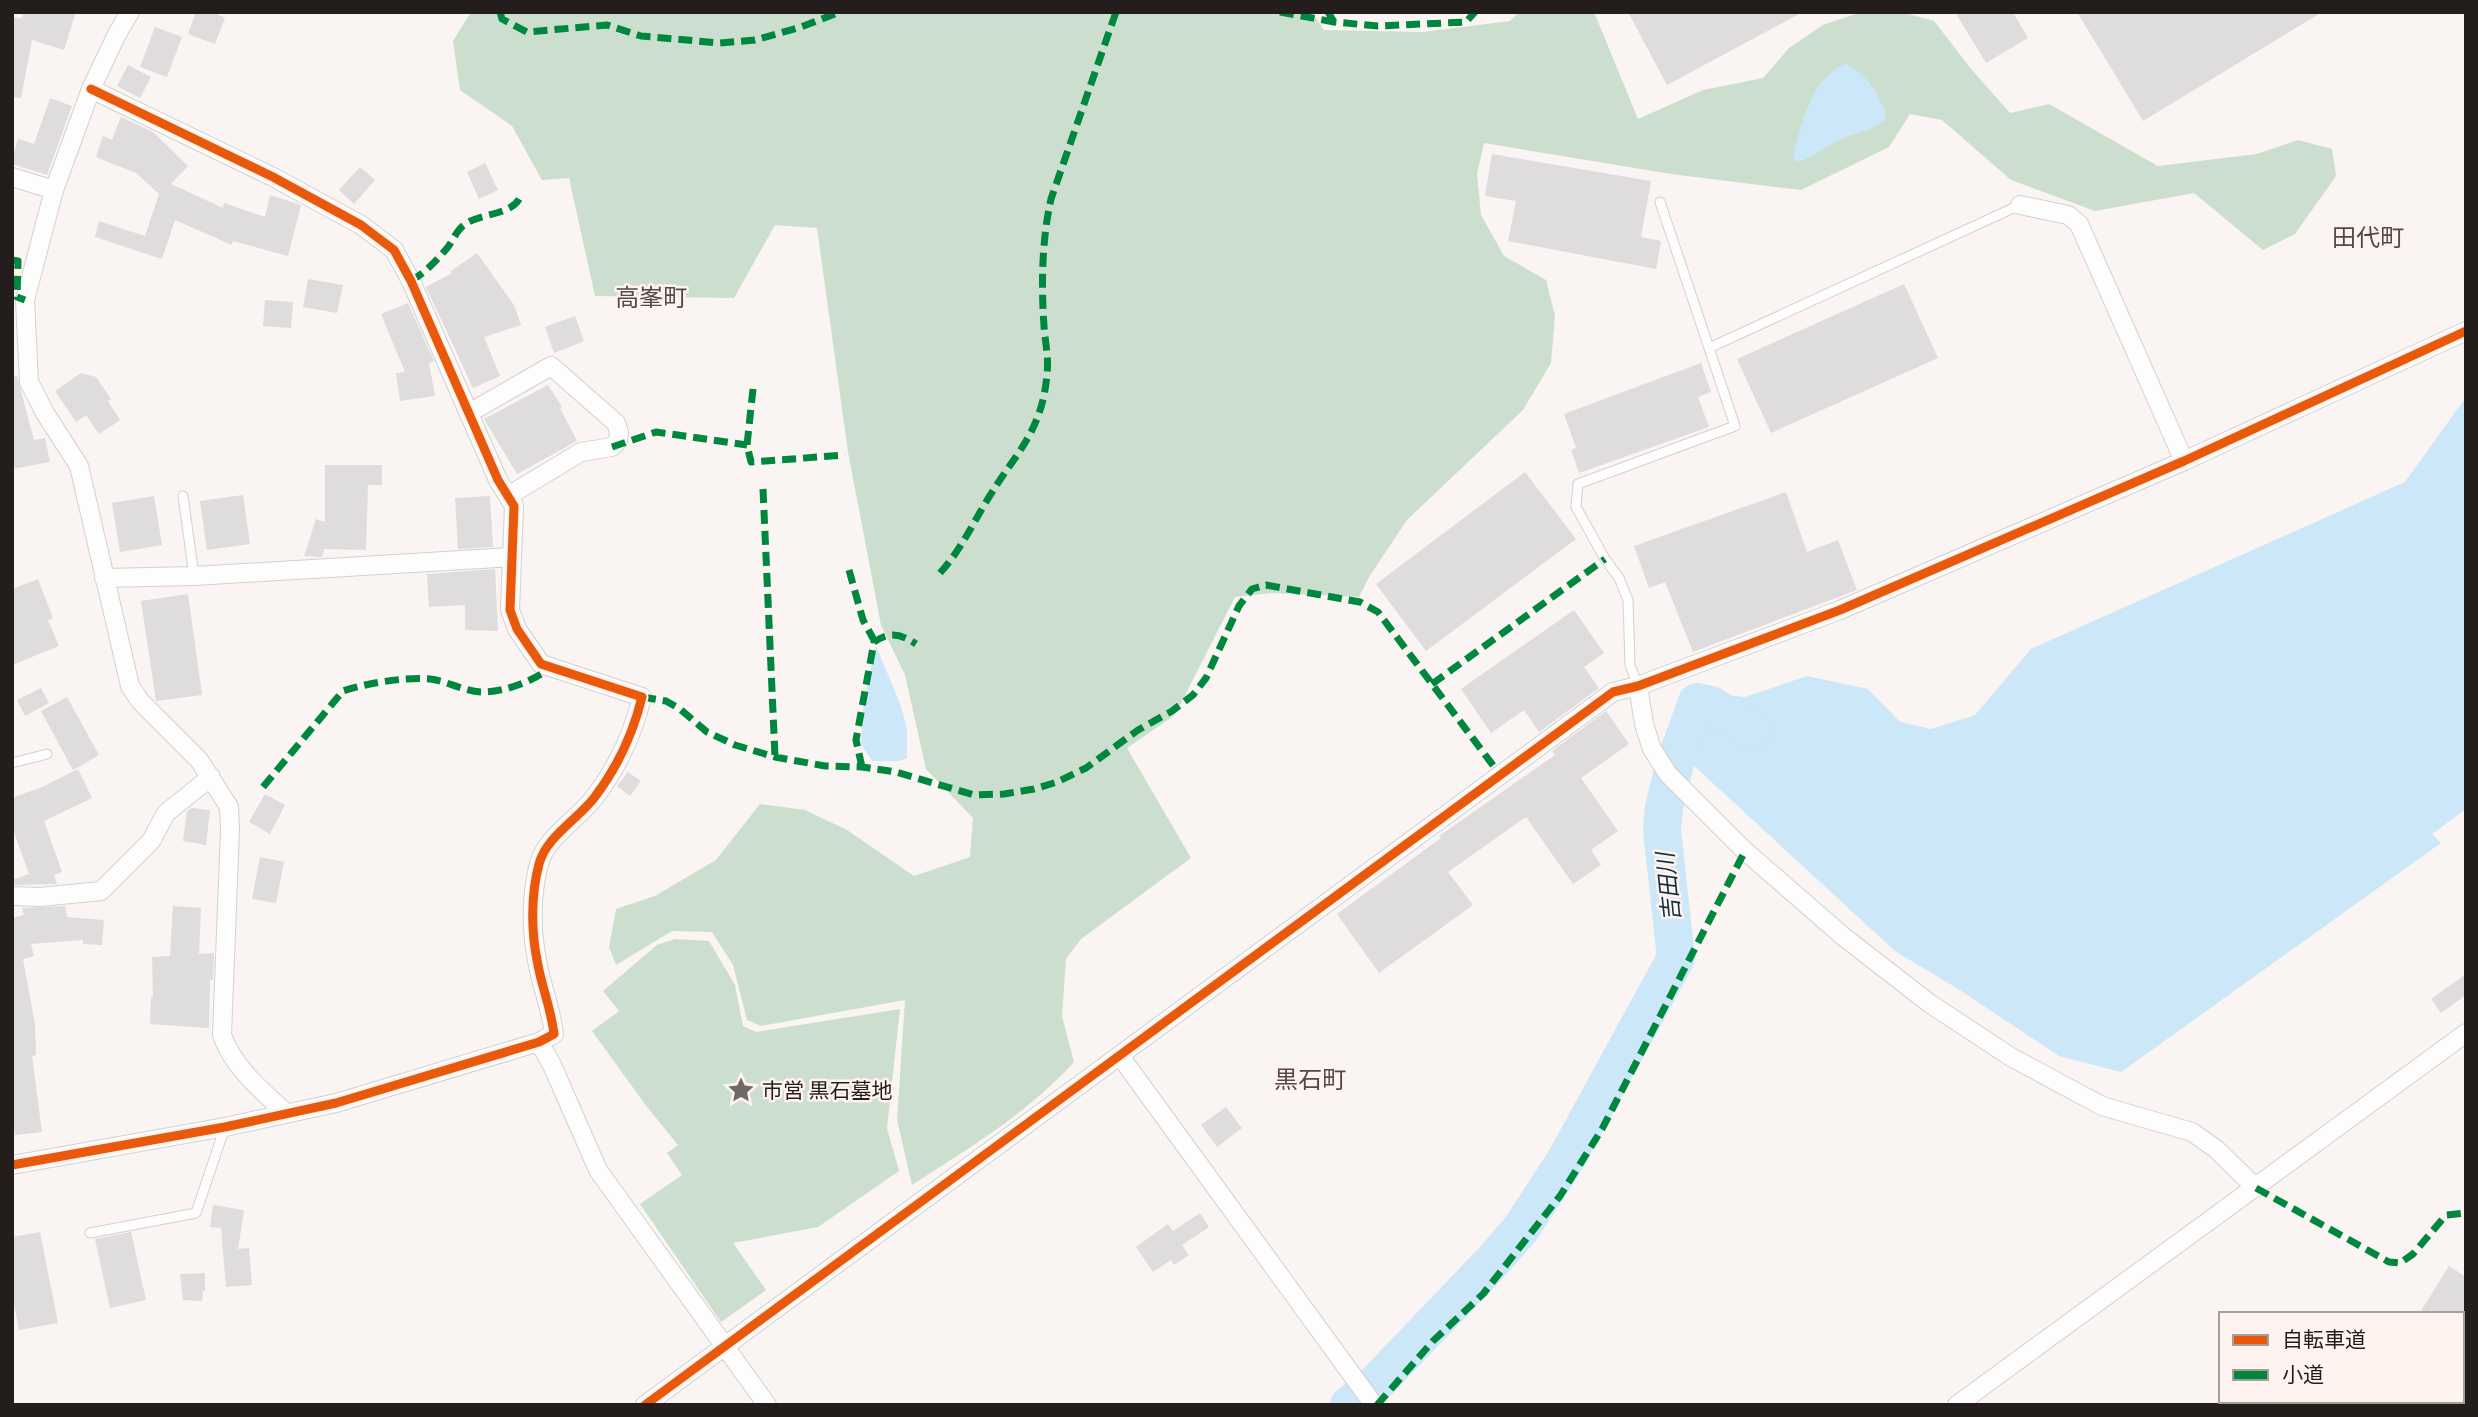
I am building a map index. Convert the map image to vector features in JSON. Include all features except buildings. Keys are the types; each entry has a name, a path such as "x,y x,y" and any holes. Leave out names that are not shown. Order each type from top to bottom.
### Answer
{"street":[{"path":"130,12 91,89 54,190 25,300 29,382 45,414 79,466 130,685 135,695 185,744 229,807 222,1035 225,1044 250,1079 286,1113"},
{"path":"12,1165 225,1127 336,1103 538,1042 554,1034 551,1010 537,963 534,938 539,864 544,850 577,817 624,752 642,697 541,664 517,629 510,611 514,506 498,480 406,269 394,250 361,225 273,177 91,89"},
{"path":"12,177 54,190"},
{"path":"2020,205 2068,215 2079,224 2184,461"},
{"path":"645,1405 1613,692 1638,686 1840,610 2184,461 2466,331"},
{"path":"469,413 551,366 616,423 618,441 611,447 582,452 508,496"},
{"path":"104,578 194,576 512,557"},
{"path":"1638,686 1644,724 1652,749 1668,774 1745,851 1844,937 1929,1003 2011,1057 2102,1106 2192,1132 2216,1149 2256,1188"},
{"path":"12,896 40,897 101,891 151,841 166,813 211,778"},
{"path":"1963,1403 2466,1033"},
{"path":"538,1042 552,1065 598,1170 767,1405"},
{"path":"1119,1056 1374,1405"}],"lane":[{"path":"1638,686 1630,665 1628,600 1619,578 1605,559 1576,507 1578,484 1735,426 1660,202"},
{"path":"1709,348 2020,205"},
{"path":"183,496 194,576"},
{"path":"12,764 47,754"},
{"path":"90,1233 196,1213 225,1127"}],"green space":[{"path":"471,12 1312,12 1324,30 1423,32 1510,21 1519,12 1594,12 1638,119 1703,90 1763,78 1789,48 1823,25 1861,12 1901,12 1934,21 2010,113 2049,104 2158,166 2257,154 2298,140 2332,149 2336,176 2295,234 2263,250 2194,193 2095,211 2011,180 1942,120 1910,114 1889,147 1801,190 1671,174 1484,143 1477,174 1481,215 1504,256 1546,280 1555,316 1551,363 1523,410 1407,520 1359,597 1272,593 1235,597 1175,715 1127,748 1191,858 1081,939 1066,959 1062,1016 1074,1062 1018,1114 912,1185 897,1120 905,1000 761,1026 747,1020 733,965 712,932 672,931 616,965 609,947 616,909 655,896 716,860 760,804 805,810 847,830 914,876 970,857 973,818 926,769 905,675 881,625 848,452 817,228 775,225 734,298 595,296 569,178 542,180 512,126 460,90 453,41"},
{"path":"675,939 709,941 735,985 743,1026 756,1032 900,1009 887,1128 899,1171 818,1227 733,1243 766,1290 721,1322 640,1204 682,1175 667,1153 678,1145 592,1031 619,1011 603,991 657,945"}],"water":[{"path":"1846,64 1860,73 1875,91 1886,113 1884,121 1872,129 1845,137 1802,161 1796,161 1793,156 1800,130 1816,90 1834,70"},
{"path":"2466,397 2466,809 2432,834 2441,843 2121,1072 2059,1056 1895,951 1691,763 1709,693 1745,697 1807,676 1868,689 1900,722 1931,729 1975,715 2031,649 2405,482"},
{"path":"876,646 901,706 907,730 907,758 899,761 872,761 861,744 864,700"}],"waterway":[{"name":"吉田川","path":"1349,1405 1379,1380 1520,1230 1565,1161 1676,958 1662,830 1664,807 1675,763 1697,702 1711,705 1751,731"}],"marked path":[{"path":"500,12 502,19 527,32 607,25 641,36 719,43 755,40 840,12"},
{"path":"940,573 1025,442 1039,413 1047,368 1043,278 1048,214 1116,12"},
{"path":"1280,12 1334,22"},
{"path":"1328,12 1334,22 1378,26 1466,22 1475,12"},
{"path":"411,281 435,261 464,225 512,207 521,195"},
{"path":"12,260 18,261 17,297 25,300"},
{"path":"753,389 747,445 751,462 845,455"},
{"path":"612,447 656,432 747,445"},
{"path":"763,489 775,757"},
{"path":"1432,684 1605,559"},
{"path":"849,570 863,620 875,642"},
{"path":"642,697 666,701 707,732 735,745 775,757 825,766 862,767 896,772 974,795 1034,789 1057,782 1086,768 1193,695 1206,678 1239,606 1252,589 1266,585 1360,602 1378,612 1501,776"},
{"path":"862,767 856,740 874,642 885,636 895,635 916,644"},
{"path":"263,787 343,691 386,681 430,679 476,692 491,692 527,681 550,668"},
{"path":"1377,1405 1433,1341 1483,1294 1560,1196 1602,1129 1745,851"},
{"path":"2256,1188 2389,1262 2400,1263 2413,1254 2446,1215 2466,1213"}],"cycle path":[{"path":"12,1165 225,1127 336,1103 539,1042 554,1034 534,937 533,900 539,864 548,845 587,806 610,775 629,737 642,697 541,664 517,629 510,610 514,506 498,480 411,281 394,250 361,225 273,177 91,89"},
{"path":"645,1405 1613,692 1638,686 1840,610 2184,461 2466,331"}],"place":[{"name":"市営 黒石墓地","path":"741,1090"}],"district":[{"name":"田代町","path":"2368,237"},
{"name":"高峯町","path":"651,297"},
{"name":"黒石町","path":"1310,1079"}]}
